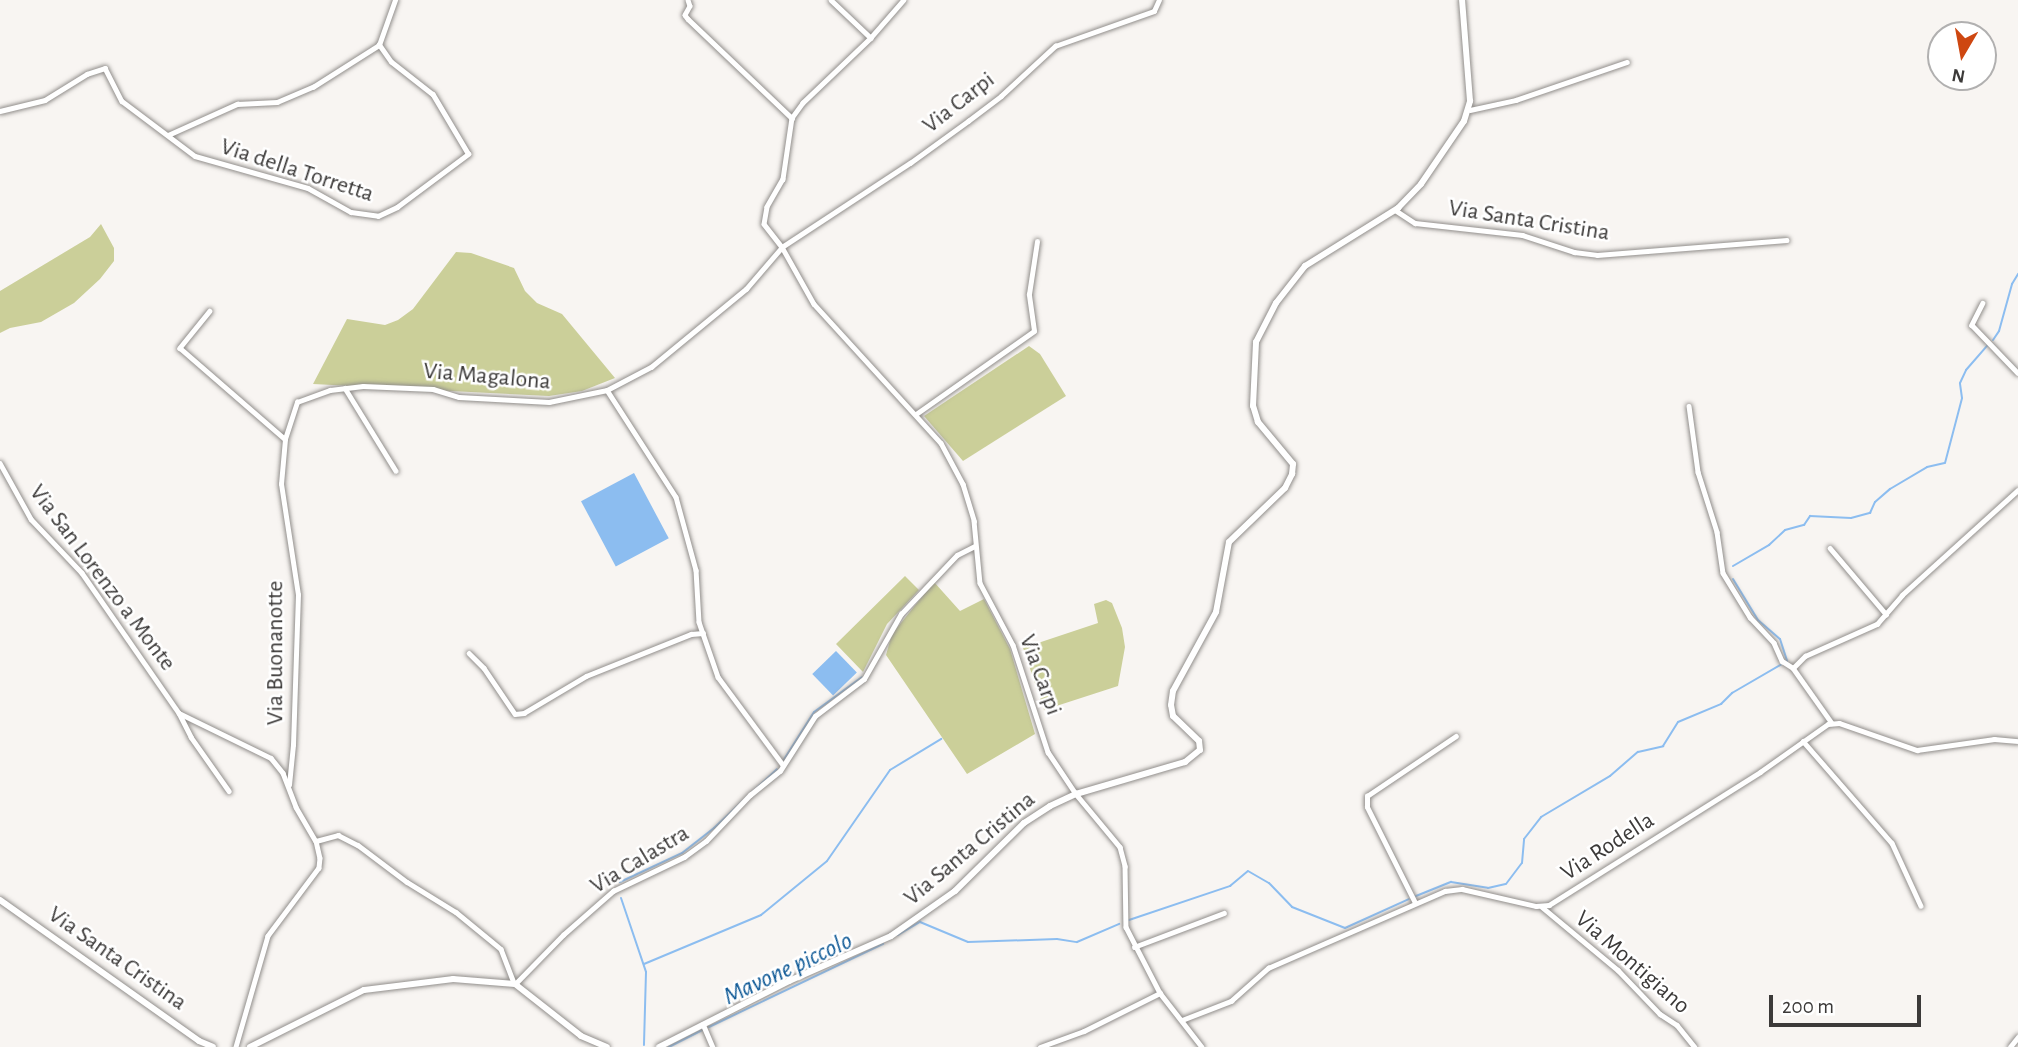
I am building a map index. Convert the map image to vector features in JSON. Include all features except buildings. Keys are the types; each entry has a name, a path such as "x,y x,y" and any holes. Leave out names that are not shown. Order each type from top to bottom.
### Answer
{"street":[{"path":"379,45 396,0"},
{"path":"688,0 690,6 685,15 688,19 792,118 824,82 871,38 904,0"},
{"path":"831,0 871,38"},
{"name":"Via Carpi","path":"782,247 891,176 968,121 1001,96 1055,46 1154,11 1159,0"},
{"path":"1462,0 1470,110 1516,100 1627,62"},
{"name":"Via della Torretta","path":"0,111 45,100 87,74 105,68 122,101 195,156 308,188 351,212 378,216 397,207 468,154 433,95 391,62 379,45 294,98 263,104 237,103 168,135"},
{"name":"Via Santa Cristina","path":"659,1047 789,981 891,936 955,891 1024,823 1076,794 1185,762 1200,750 1199,741 1174,716 1171,705 1174,691 1216,612 1229,542 1285,488 1292,474 1293,464 1264,430 1253,406 1256,342 1276,303 1305,266 1395,210 1421,184 1470,110"},
{"name":"Via Carpi","path":"792,118 783,179 763,218 764,224 782,247 823,314 941,443 963,484 974,521 980,583 1013,645 1048,752 1076,794 1120,847 1125,866 1126,927 1134,947 1160,993 1202,1047"},
{"name":"Via Santa Cristina","path":"1395,210 1415,223 1522,235 1597,255 1786,240"},
{"path":"916,414 1034,331 1029,294 1037,242"},
{"name":"Via Magalona","path":"297,402 330,390 345,388 433,389 459,397 549,402 607,390 651,367 685,340 746,289 782,247"},
{"path":"1983,303 1972,326 2018,373"},
{"path":"210,312 180,348 285,439"},
{"path":"345,388 396,471"},
{"path":"607,390 677,497 696,569 699,622 718,677 783,765"},
{"name":"Via Buonanotte","path":"289,785 293,746 298,595 282,499 285,439 297,402"},
{"path":"1689,406 1698,472 1717,532 1723,573 1750,617 1774,643 1782,661 1793,668 1832,723 1917,750 1994,739 2018,741"},
{"name":"Via San Lorenzo a Monte","path":"0,463 31,519 82,573 179,713 191,737 229,791"},
{"path":"1793,668 1805,656 1869,629 1902,595 2018,490"},
{"name":"Via Calastra","path":"514,984 562,934 613,891 684,857 706,841 783,765 815,716 864,678 901,614 957,555 975,546"},
{"path":"1830,548 1886,614"},
{"path":"469,653 484,668 515,714 524,713 586,676 691,634 703,633"},
{"name":"Via San Lorenzo a Monte","path":"179,713 271,758 289,785 296,807 316,841"},
{"name":"Via Rodella","path":"1182,1020 1231,1001 1268,968 1445,891 1462,889 1542,907 1832,723"},
{"path":"1415,903 1367,807 1367,796 1456,736"},
{"path":"1803,741 1892,843 1921,906"},
{"path":"236,1047 268,936 318,868 320,858 316,841 338,835 358,845 407,882 456,912 500,948 514,984 582,1036 607,1047"},
{"name":"Via Santa Cristina","path":"0,900 199,1041 213,1047"},
{"name":"Via Montigiano","path":"1542,907 1618,970 1660,1014 1676,1025 1695,1047"},
{"path":"1134,947 1224,913"},
{"path":"250,1047 364,990 453,979 514,984"},
{"path":"1040,1047 1084,1031 1160,993"},
{"path":"703,1024 713,1047"},
{"path":"2010,1047 2018,1037"}],"green space":[{"path":"101,224 114,248 114,261 100,279 74,303 41,322 10,328 0,333 0,291 90,237"},
{"path":"456,252 471,253 514,268 525,291 537,303 562,314 615,378 582,391 549,396 313,384 347,319 385,325 398,320 413,309"},
{"path":"1029,346 1040,354 1066,396 963,461 924,416"},
{"path":"905,576 919,590 887,624 863,672 836,644"},
{"path":"934,582 960,611 984,599 1010,649 1035,734 967,774 886,655 892,634"},
{"path":"1106,600 1112,603 1122,628 1125,647 1118,686 1044,710 1023,648 1098,623 1094,604"}],"water":[{"path":"634,473 669,538 616,567 581,501"},
{"path":"836,651 857,673 833,696 812,674"}],"waterway":[{"name":"Mavone piccolo","path":"1993,340 1999,331 2012,284 2018,274"},
{"name":"Mavone piccolo","path":"1733,566 1769,545 1785,530 1804,525 1810,516 1851,518 1870,513 1875,502 1890,489 1927,467 1945,463 1962,398 1960,383 1966,370 1988,345"},
{"name":"Mavone piccolo","path":"1733,579 1758,620 1780,639 1787,661"},
{"name":"Mavone piccolo","path":"1416,896 1451,882 1488,888 1506,884 1522,863 1524,839 1541,817 1610,776 1638,752 1663,746 1678,722 1721,704 1732,693 1782,664"},
{"path":"783,761 814,712 862,677"},
{"path":"644,964 761,915 827,861 890,770 941,739"},
{"path":"620,882 682,853 714,828 777,769"},
{"name":"Mavone piccolo","path":"1129,920 1230,886 1248,871 1269,883 1292,907 1345,928 1409,899"},
{"path":"621,898 646,972 644,1045"},
{"name":"Mavone piccolo","path":"898,935 920,922 968,942 1057,939 1077,942 1119,924"},
{"name":"Mavone piccolo","path":"709,1027 883,944"},
{"name":"Mavone piccolo","path":"669,1047 703,1030"}]}
